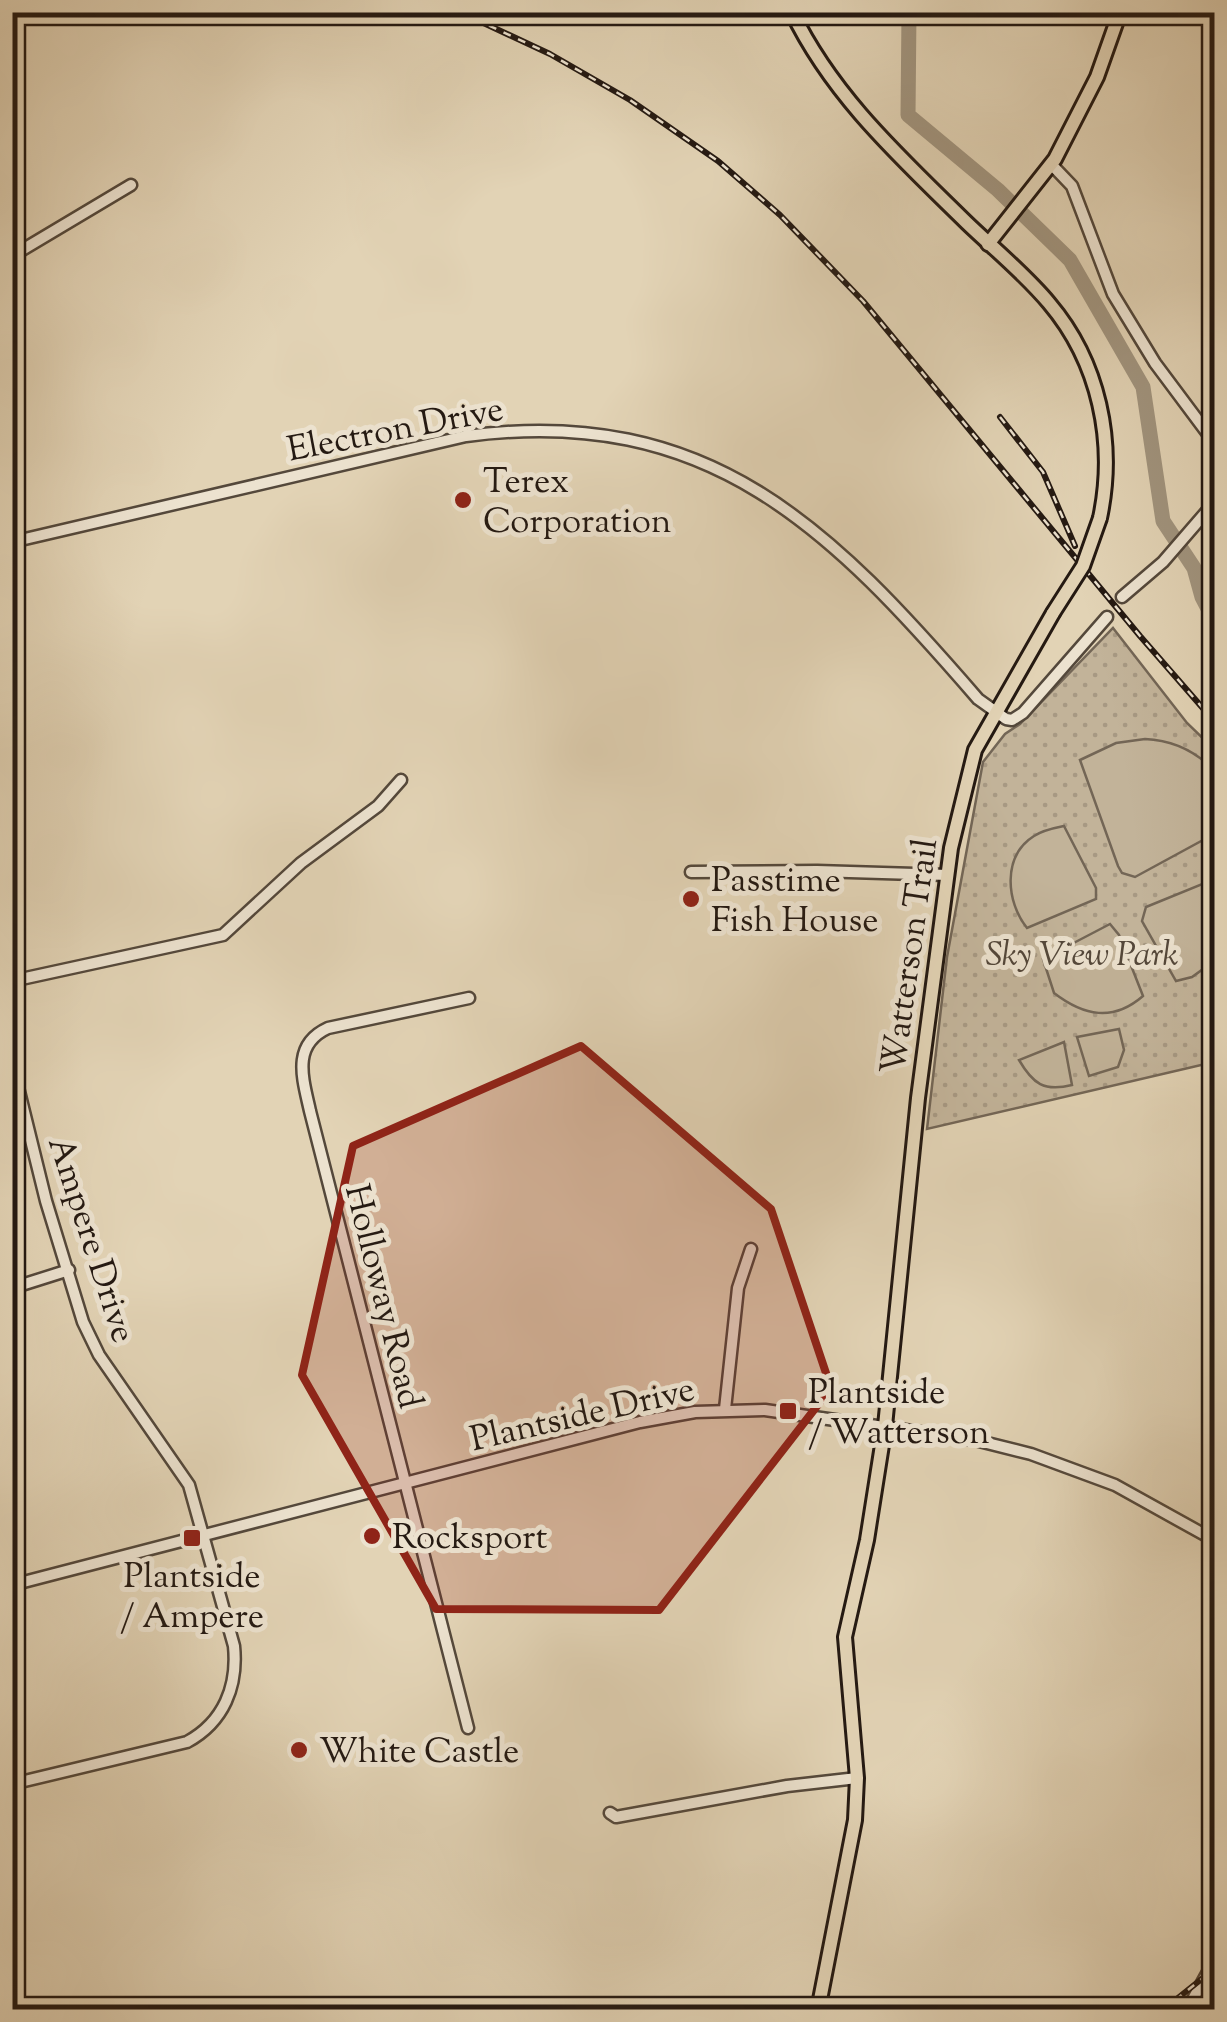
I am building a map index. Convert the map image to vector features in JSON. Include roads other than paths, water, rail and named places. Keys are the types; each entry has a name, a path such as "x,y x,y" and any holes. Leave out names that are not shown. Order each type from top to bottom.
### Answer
{"main road":[{"name":"Watterson Trail","path":"792,12 832,80 861,116 1050,303 1084,357 1098,397 1106,440 1106,482 1100,518 1084,563 994,713 969,764 948,875 918,1098 886,1426 868,1540 845,1637 857,1778 856,1820 818,2010"},
{"path":"988,244 1051,164 1096,77 1120,12"}],"street":[{"path":"1051,164 1072,186 1113,294 1155,363 1214,442"},
{"path":"12,256 131,185"},
{"name":"Electron Drive","path":"12,542 466,436 546,431 627,440 714,468 774,499 800,518 860,572 994,713"},
{"path":"1122,597 1171,554 1214,504"},
{"path":"994,713 1012,720 1023,713 1107,617"},
{"path":"12,981 223,935 301,863 378,806 402,780"},
{"path":"691,872 948,875"},
{"name":"Holloway Road","path":"468,1728 310,1112 301,1062 313,1037 328,1028 470,998"},
{"name":"Ampere Drive","path":"12,1064 42,1187 89,1337 115,1380 182,1471 196,1501 235,1659 232,1688 213,1722 195,1738 12,1784"},
{"path":"726,1409 738,1288 750,1249"},
{"path":"12,1288 69,1270"},
{"name":"Plantside Drive","path":"12,1585 640,1422 726,1409 788,1412 1002,1446 1114,1484 1214,1540"},
{"path":"610,1813 616,1817 787,1786 857,1778"},
{"path":"1187,2010 1214,1960"}],"waterway":[{"path":"909,12 908,115 998,190 1070,260 1143,387 1163,521 1194,568 1214,620"}],"railway":[{"path":"460,12 550,54 630,100 718,161 780,215 863,301 1214,721"},
{"path":"1000,417 1043,472 1075,546"},
{"path":"1163,2010 1214,1969"},
{"path":"1205,2010 1214,1993"}],"place":[{"name":"Terex Corporation","path":"463,500"},
{"name":"Passtime Fish House","path":"691,899"},
{"name":"Plantside / Watterson","path":"788,1411"},
{"name":"Rocksport","path":"372,1536"},
{"name":"Plantside / Ampere","path":"192,1538"},
{"name":"White Castle","path":"299,1750"}],"park label":[{"name":"Sky View Park","path":"1082,953"}]}
